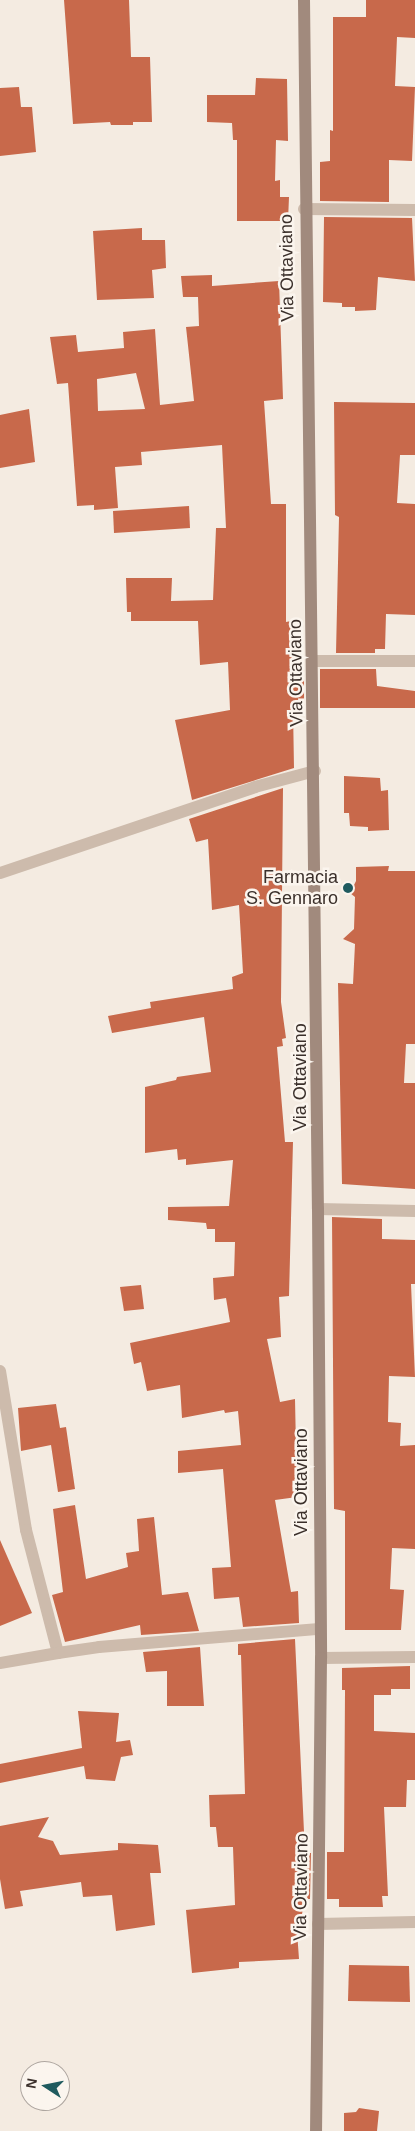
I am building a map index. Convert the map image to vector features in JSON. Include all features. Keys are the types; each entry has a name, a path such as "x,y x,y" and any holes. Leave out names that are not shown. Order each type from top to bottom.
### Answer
{"main road":[{"name":"Via Ottaviano","path":"304,0 304,209 315,771 321,1658 316,2131"}],"street":[{"path":"304,209 415,210"},
{"path":"313,661 415,661"},
{"path":"0,873 246,790 315,771"},
{"path":"318,1209 415,1212"},
{"path":"0,1371 26,1530 58,1653"},
{"path":"0,1662 126,1644 320,1629"},
{"path":"321,1658 415,1657"},
{"path":"318,1924 415,1922"}],"building":[{"path":"64,0 129,0 131,57 150,57 152,122 133,122 133,125 111,125 110,122 73,124"},
{"path":"366,0 415,0 415,38 397,37 395,86 415,87 412,161 389,160 389,202 320,201 320,162 330,161 330,130 333,131 333,17 366,17"},
{"path":"256,78 287,79 288,141 276,140 275,181 280,180 280,197 289,197 288,221 237,221 237,140 233,140 232,123 207,122 207,95 255,95"},
{"path":"19,87 21,107 32,107 36,152 0,156 0,88"},
{"path":"324,217 412,218 415,281 378,277 376,310 355,311 355,307 342,307 342,303 323,302"},
{"path":"142,228 142,240 165,240 166,268 152,270 154,298 97,300 93,231"},
{"path":"212,275 212,286 279,281 283,399 264,401 271,504 286,504 286,622 291,621 292,670 304,670 304,708 293,708 294,768 192,800 175,720 230,710 228,662 200,665 198,621 131,621 131,612 127,612 126,578 172,578 171,601 213,600 216,528 226,528 222,445 141,452 142,465 115,467 118,508 94,510 94,505 77,506 68,383 57,384 50,337 76,335 78,352 124,348 123,332 155,329 160,405 194,401 186,327 199,326 198,297 183,297 181,276","holes":["136,373 145,409 98,411 97,379"]},
{"path":"334,402 415,403 415,455 400,455 397,503 415,504 415,615 386,614 385,649 375,649 375,653 336,653 339,517 335,515"},
{"path":"29,409 35,462 0,468 0,415"},
{"path":"189,506 190,528 114,533 113,511"},
{"path":"320,669 376,669 377,686 415,691 415,708 320,708"},
{"path":"344,776 380,778 381,791 388,790 389,830 368,831 368,827 350,826 349,813 344,813"},
{"path":"283,788 281,1002 286,1038 282,1039 283,1046 277,1047 285,1142 293,1142 289,1296 279,1297 281,1337 267,1339 280,1402 295,1399 297,1497 275,1500 291,1592 298,1591 299,1623 243,1627 239,1597 214,1599 212,1568 231,1567 223,1469 178,1473 178,1451 241,1445 238,1411 225,1413 224,1410 182,1418 180,1385 147,1391 141,1362 134,1364 130,1343 230,1322 226,1298 214,1300 213,1278 234,1276 235,1242 215,1242 215,1229 207,1229 206,1223 168,1220 168,1207 229,1206 233,1160 186,1165 186,1159 178,1160 177,1149 145,1153 145,1087 176,1080 177,1077 211,1072 204,1017 112,1033 108,1016 151,1008 150,1002 233,989 232,977 243,973 239,905 212,910 208,839 196,842 189,819"},
{"path":"389,866 388,871 415,871 415,1044 406,1044 404,1083 415,1083 415,1189 342,1184 338,983 353,984 355,944 343,939 354,929 355,897 350,893 356,881 356,867"},
{"path":"332,1217 382,1219 382,1239 415,1240 415,1284 411,1284 415,1377 389,1376 388,1422 401,1423 400,1446 415,1445 415,1549 392,1548 390,1589 404,1590 401,1630 345,1630 345,1511 334,1509"},
{"path":"141,1285 144,1309 124,1311 120,1287"},
{"path":"56,1404 60,1428 66,1427 75,1489 58,1492 51,1445 21,1451 18,1408"},
{"path":"75,1505 86,1579 128,1567 126,1553 139,1551 137,1519 154,1517 162,1595 188,1592 199,1631 141,1635 140,1625 65,1642 52,1595 63,1592 53,1509"},
{"path":"0,1540 32,1613 0,1626"},
{"path":"295,1639 305,1853 311,1853 310,1899 302,1899 303,1930 297,1931 299,1959 239,1962 239,1968 192,1973 186,1910 235,1905 233,1847 218,1847 216,1827 210,1827 209,1795 245,1794 241,1655 238,1655 238,1644"},
{"path":"200,1647 204,1706 167,1706 167,1671 146,1672 143,1652"},
{"path":"410,1666 410,1689 391,1689 391,1695 374,1695 374,1731 415,1733 415,1780 407,1780 406,1807 384,1807 388,1896 382,1896 383,1907 339,1907 339,1899 327,1899 327,1852 344,1852 345,1690 342,1690 342,1668"},
{"path":"78,1711 119,1713 116,1742 130,1740 133,1755 121,1757 115,1781 86,1779 84,1766 0,1783 0,1764 82,1748"},
{"path":"49,1817 38,1837 53,1841 60,1855 118,1850 118,1843 158,1845 161,1873 150,1873 155,1925 116,1931 112,1895 83,1897 81,1882 20,1891 23,1906 5,1909 0,1879 0,1826"},
{"path":"349,1965 409,1966 410,2002 348,2001"},
{"path":"359,2108 379,2111 377,2131 344,2131 344,2113 356,2112"}],"place":[{"name":"Farmacia S. Gennaro","path":"348,888"}]}
